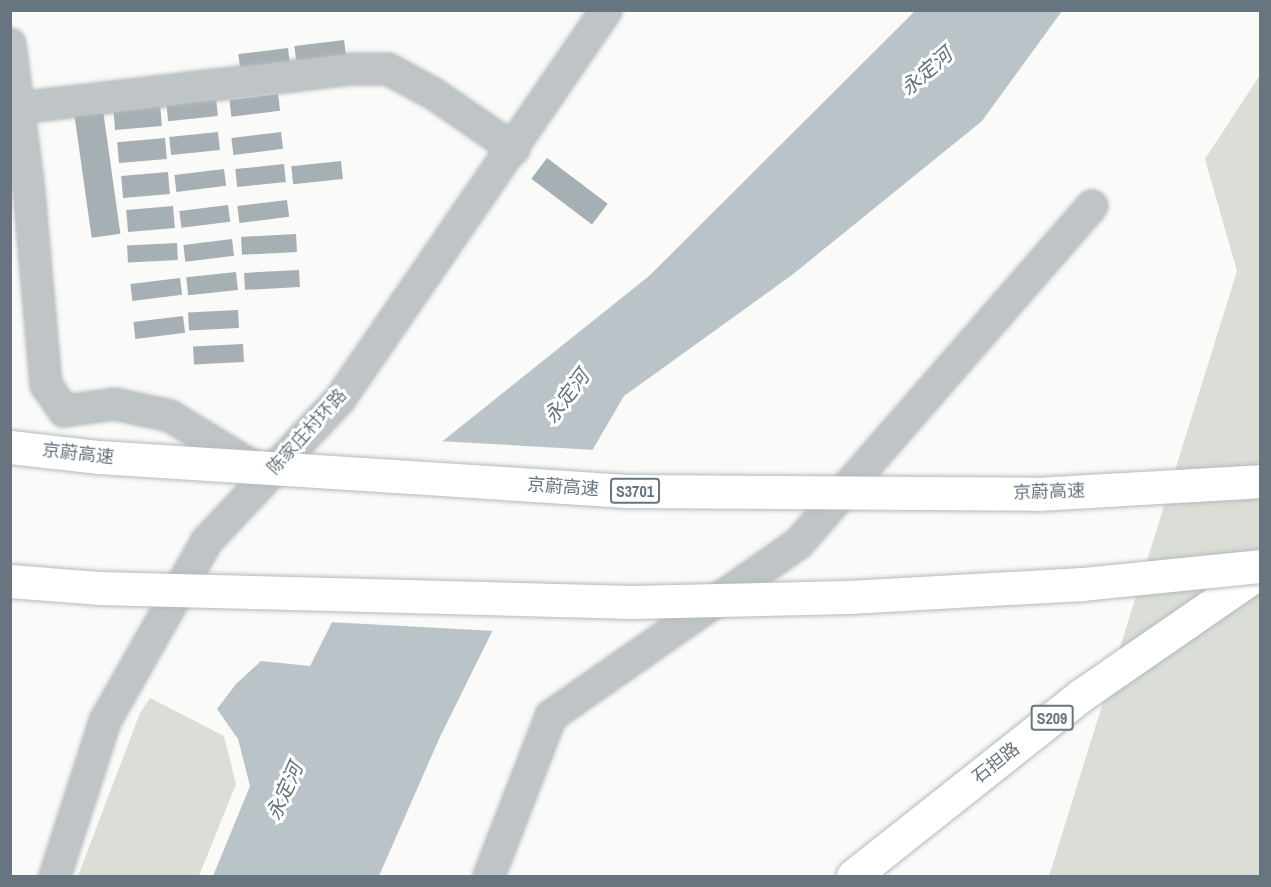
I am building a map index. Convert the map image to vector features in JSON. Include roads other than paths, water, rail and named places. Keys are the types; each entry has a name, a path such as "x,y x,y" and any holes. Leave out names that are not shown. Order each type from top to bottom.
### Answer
{"main road":[{"name":"京蔚高速","path":"10,447 111,458 627,491 1037,494 1260,481"},
{"path":"10,581 98,588 632,602 849,597 1083,584 1260,566"},
{"name":"石担路","path":"853,876 1080,696 1260,572"}],"street":[{"name":"陈家庄村环路","path":"55,876 105,721 207,541 340,399 514,149 606,10"},
{"path":"10,44 19,108 46,385 64,411 115,404 170,416 268,476"},
{"path":"19,108 353,69 388,69 434,94 514,149"},
{"path":"488,875 551,716 798,544 1092,206"}],"water":[{"name":"永定河","path":"915,11 1062,11 982,121 792,275 624,396 524,567 439,739 379,876 213,876 250,786 238,739 217,709 236,684 261,661 310,666 409,468 649,276"}]}
